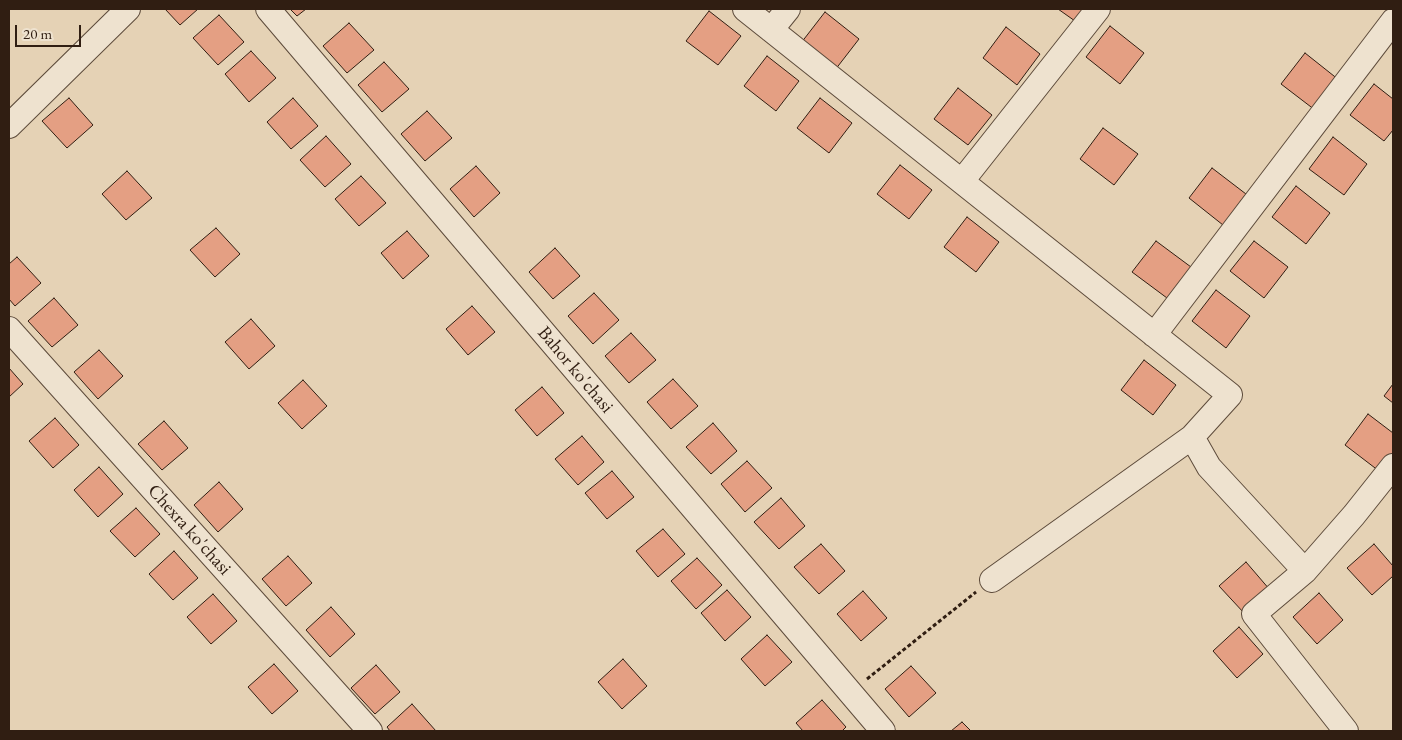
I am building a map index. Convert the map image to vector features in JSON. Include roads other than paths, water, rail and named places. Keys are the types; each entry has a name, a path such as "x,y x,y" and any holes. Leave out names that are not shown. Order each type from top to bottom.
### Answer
{"street":[{"path":"9,126 128,9"},
{"name":"Bahor ko'chasi","path":"268,9 883,731"},
{"path":"745,9 1230,395 1192,437 992,580"},
{"path":"771,30 788,9"},
{"path":"962,181 1098,9"},
{"path":"1154,335 1393,21"},
{"name":"Chexra ko'chasi","path":"9,328 370,731"},
{"path":"1192,437 1209,467 1305,571"},
{"path":"1346,731 1254,614 1305,571 1354,515 1393,466"}]}
